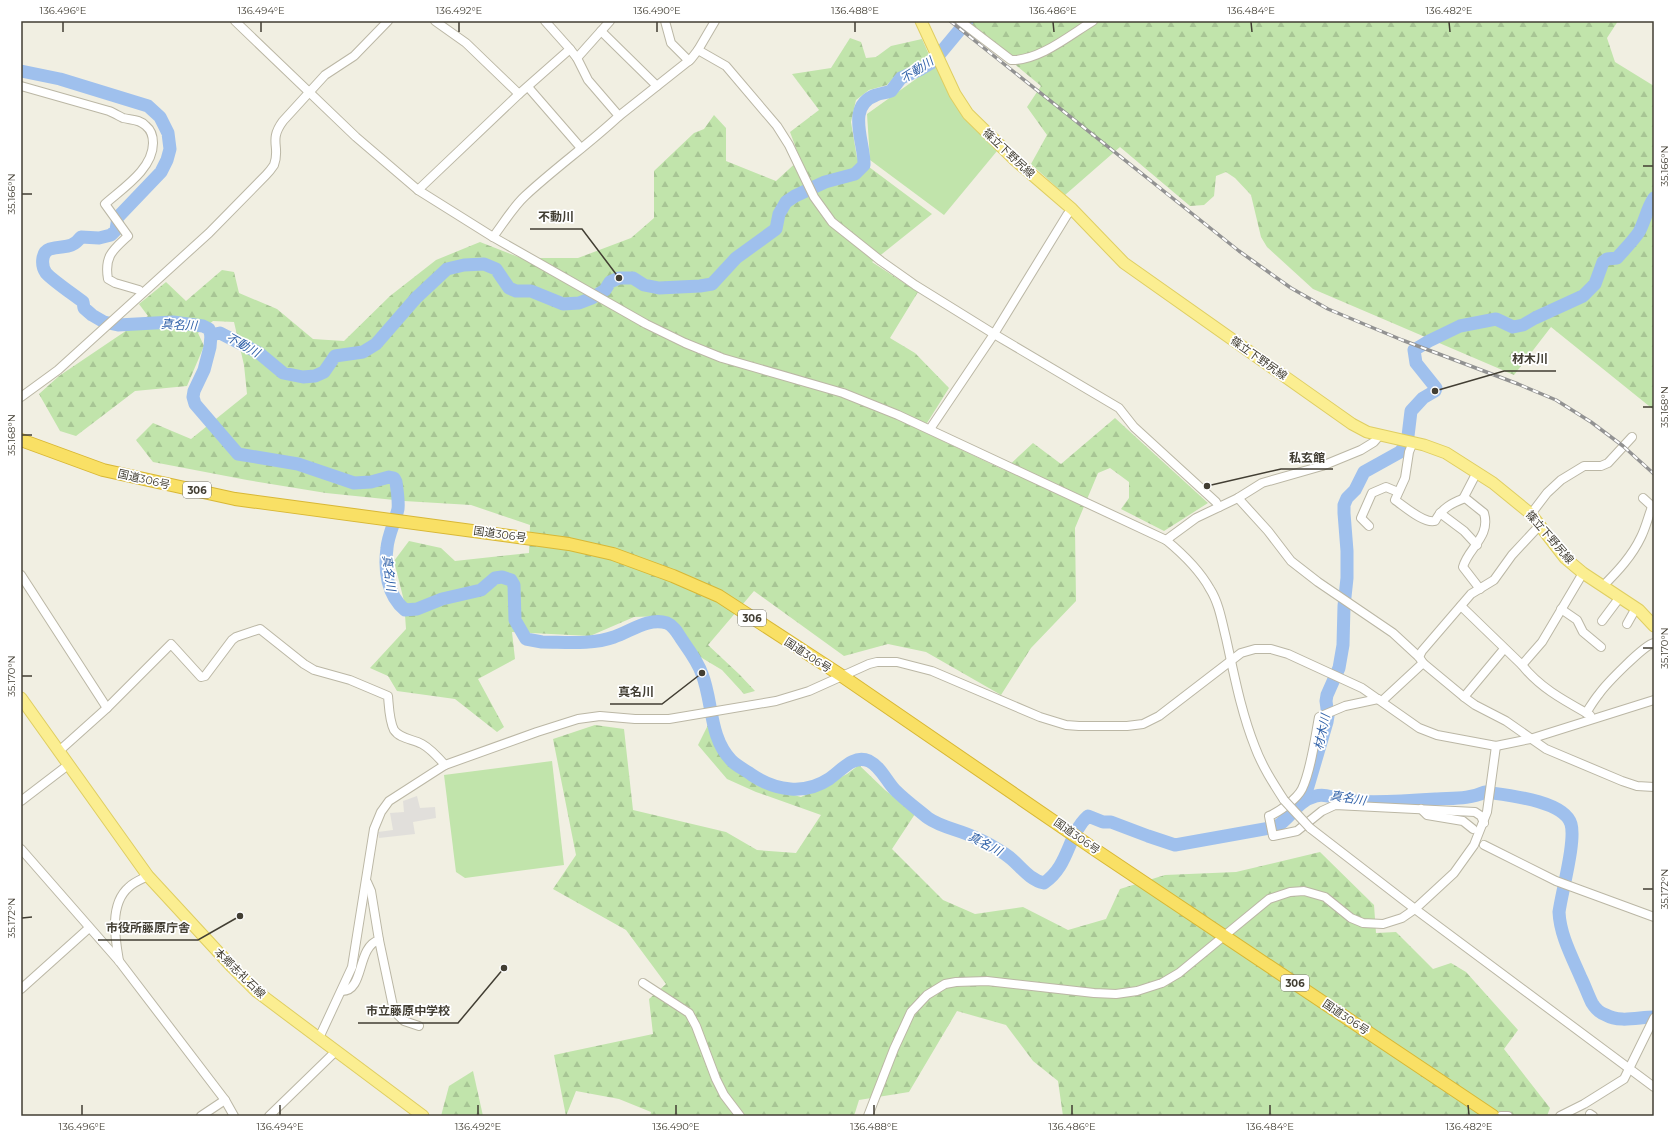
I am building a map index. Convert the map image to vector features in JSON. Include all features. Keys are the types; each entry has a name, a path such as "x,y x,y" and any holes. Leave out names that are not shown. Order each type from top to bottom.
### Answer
{"highway":[{"name":"国道306号","path":"21,440 103,470 236,499 408,521 569,544 613,554 673,576 719,596 842,676 1097,851 1493,1116"}],"main road":[{"name":"篠立下野尻線","path":"921,21 955,94 968,114 1015,160 1072,209 1130,267 1352,424 1367,432 1408,441 1446,453 1477,472 1514,499 1530,514 1565,558 1583,573 1636,608 1654,626"},
{"name":"本郷志礼石線","path":"21,698 148,876 232,967 256,991 423,1116"}],"street":[{"path":"235,21 356,136 418,190 493,237 646,324 686,343 744,365 843,393 930,429 1166,540 1183,554 1197,569 1211,590 1219,611 1227,646 1255,747 1267,772 1284,800 1310,828 1415,909 1654,1087"},
{"path":"21,397 58,370 209,233 266,175 273,166 276,156 274,137 277,129 309,91 325,75 354,56 388,21"},
{"path":"435,21 466,43 518,94"},
{"path":"545,21 570,49 577,58 588,80 619,116"},
{"path":"577,58 610,21"},
{"path":"665,21 671,43 689,61"},
{"path":"493,237 524,197 619,116 689,61 698,50 715,21"},
{"path":"963,23 1011,60 1018,60 1029,58 1070,37 1093,21"},
{"path":"601,31 657,86"},
{"path":"418,190 518,94 528,87 570,49"},
{"path":"698,50 726,66 758,104 789,145 812,193 832,222 853,240 915,285 1119,408 1134,427 1216,502 1219,507"},
{"path":"21,86 109,111 123,118 135,119 147,126 153,137 153,151 147,163 132,181 104,204 128,236 113,250 108,258 106,268 108,279 115,283 139,290 142,293"},
{"path":"528,87 581,148"},
{"path":"930,429 994,334 1072,209"},
{"path":"1166,540 1196,518 1238,498 1262,482 1322,466 1361,450 1374,442 1380,435"},
{"path":"1530,514 1547,493 1561,480 1584,466 1602,466 1608,463 1632,437"},
{"path":"1408,441 1409,452 1405,478 1395,500 1431,522 1435,521 1440,513 1450,504 1466,498"},
{"path":"1477,472 1464,497 1486,517 1482,537 1466,559 1463,567 1480,589"},
{"path":"1369,526 1361,518 1372,493 1386,487 1398,492"},
{"path":"1238,498 1268,531 1291,561 1340,598 1393,632 1421,660 1475,705 1506,721 1530,739 1565,758 1638,786 1654,787"},
{"path":"1603,586 1630,556 1641,537 1653,508 1643,498"},
{"path":"1440,513 1464,531 1477,545"},
{"path":"1484,823 1481,816 1475,812 1335,805 1322,811 1296,831 1272,836 1269,816 1277,812 1302,790 1307,776 1319,717 1345,706 1380,700 1421,660 1422,651 1471,594 1494,580 1512,555 1539,526"},
{"path":"1522,665 1540,646 1583,573"},
{"path":"21,575 107,708"},
{"path":"1602,621 1620,598"},
{"path":"1461,606 1546,689 1591,715 1593,719"},
{"path":"1627,624 1636,608"},
{"path":"1561,609 1577,620 1584,632 1601,647"},
{"path":"59,751 107,708 171,644 201,676 205,676 232,640 236,637 260,629 304,664 314,670 350,680 388,696 390,717 395,731 399,735 422,744 432,751 445,765"},
{"path":"1586,713 1599,693 1639,653 1650,644 1654,643"},
{"path":"319,1038 352,967 374,829 381,812 389,801 445,765 536,732 578,719 600,716 635,719 669,719 721,711 776,701 809,691 869,664 877,662 897,662 932,671 1040,717 1066,725 1127,726 1143,724 1159,716 1241,653 1255,649 1271,649 1288,654 1342,678 1362,688 1419,728 1437,735 1496,746 1530,739 1654,700"},
{"path":"1464,697 1504,649"},
{"path":"868,1116 894,1048 911,1012 927,995 945,984 956,982 987,981 1094,993 1116,994 1137,991 1162,983 1179,973 1269,899 1290,892 1304,891 1318,895 1325,898 1351,918 1364,923 1389,923 1402,918 1415,909 1461,865 1474,845 1484,823 1487,812 1496,746"},
{"path":"21,801 68,765"},
{"path":"1421,809 1426,815 1463,821 1473,829"},
{"path":"1484,844 1556,881 1654,917"},
{"path":"21,849 119,961 225,1100 234,1116"},
{"path":"119,961 116,943 116,908 128,887 148,876"},
{"path":"366,881 371,891 379,940 394,1011 404,1021 419,1026"},
{"path":"21,989 89,928"},
{"path":"342,991 347,991 353,987 368,949 372,942 379,940"},
{"path":"643,983 689,1013 696,1026 716,1080 724,1095 740,1116"},
{"path":"1560,1116 1584,1104 1620,1082 1626,1076 1652,1025"},
{"path":"270,1116 336,1051"},
{"path":"201,1116 225,1100"},
{"path":"1501,1116 1508,1116"}],"green space":[{"path":"963,21 1618,21 1607,38 1615,62 1654,86 1654,410 1551,327 1514,375 1313,289 1267,247 1261,237 1251,195 1235,178 1226,172 1216,176 1214,196 1204,205 1190,206 1120,147 1065,195 1031,164 1047,135 1027,107 1041,86"},
{"path":"850,38 861,42 866,58 876,57 891,46 922,39 930,57 918,66 898,73 887,85 869,90 856,100 851,122 857,158 932,214 872,262 918,292 890,338 915,353 949,388 922,431 1004,470 1033,443 1061,464 1115,418 1208,503 1164,531 1121,509 1129,498 1129,482 1110,468 1098,473 1075,528 1076,601 1031,648 1001,695 926,652 888,644 844,656 754,591 708,645 755,691 744,694 722,670 697,655 679,627 663,616 634,617 590,636 512,632 515,659 478,679 504,727 497,732 455,699 397,691 388,676 370,668 406,629 404,601 394,561 409,541 441,548 455,561 529,553 530,525 471,505 404,501 326,493 153,462 136,440 153,423 191,439 247,394 244,365 234,322 213,321 198,333 204,346 187,386 135,391 76,436 60,431 39,394 59,376 148,316 139,304 166,282 186,301 222,270 234,272 239,293 277,309 313,339 344,341 390,296 436,260 480,242 521,258 578,258 631,238 654,218 654,171 694,133 704,129 714,115 726,128 726,161 776,181 800,159 790,132 819,110 792,74 831,68"},
{"path":"937,64 964,115 997,151 944,215 870,160 867,114"},
{"path":"710,721 723,753 732,764 755,781 784,792 801,797 847,774 859,765 885,790 915,814 892,849 943,900 975,914 1023,907 1068,930 1106,919 1120,889 1165,875 1236,872 1320,852 1374,905 1376,933 1396,932 1433,969 1451,963 1466,972 1518,1030 1504,1049 1550,1108 1547,1116 1063,1116 1058,1081 1033,1061 1006,1025 957,1011 909,1092 859,1100 854,1116 650,1116 651,1112 619,1099 576,1091 566,1116 554,1055 653,1034 649,999 666,984 626,930 553,889 576,855 553,739 595,725 624,729 633,810 726,832 757,850 796,853 821,815 756,792 727,779 698,745"},
{"path":"552,761 564,865 465,878 456,872 444,775"},
{"path":"473,1071 483,1116 441,1116 449,1086"}],"shaded area":[{"path":"417,796 420,808 435,807 436,818 413,822 415,834 379,838 378,832 393,830 390,813 404,812 403,801"}],"waterway":[{"name":"不動川","path":"211,335 220,333 259,353 283,373 303,377 315,376 324,372 335,356 363,352 376,344 416,298 447,269 464,265 484,264 496,269 509,288 516,291 531,291 563,304 579,303 592,298 605,290 610,282 619,278 633,278 644,285 659,288 712,284 736,258 776,229 779,214 786,202 795,196 825,182 855,174 864,165 859,126 861,107 867,100 876,95 891,91 901,78 933,62 967,21"},
{"name":"真名川","path":"21,71 60,79 148,106 160,117 168,133 170,149 167,160 161,172 118,217 116,230 111,235 99,238 81,237 74,244 50,249 43,256 43,267 46,273 83,302 84,308 92,315 104,322 118,325 173,322 203,326 209,329 211,335 210,347 204,370 194,391 193,397 195,404 238,454 298,464 354,483 371,482 389,477 394,478 398,496 398,509 390,533 386,565 388,582 391,590 394,597 405,610 417,609 442,599 481,590 495,578 502,577 511,580 514,585 515,620 526,639 542,642 605,640 646,623 667,623 676,630 698,665 706,685 712,719 719,741 724,751 738,766 771,785 781,788 800,789 820,784 852,762 863,759 869,761 880,771 895,790 928,818 991,845 1010,858 1033,878 1044,883 1059,868 1076,832 1088,816 1103,822 1111,822 1175,845 1276,827 1282,823 1299,805 1309,798 1320,795 1352,801 1384,802 1461,798 1485,792 1519,797 1546,804 1557,809 1566,816 1571,824 1572,842 1559,912 1560,921 1567,946 1592,1003 1600,1012 1617,1019 1654,1017"},
{"name":"材木川","path":"1304,800 1327,722 1327,695 1339,668 1343,645 1344,606 1347,578 1344,505 1347,498 1355,490 1364,472 1400,452 1405,446 1408,436 1411,411 1423,398 1435,391 1436,388 1416,363 1414,350 1460,326 1496,319 1513,327 1523,325 1583,296 1595,284 1603,262 1607,259 1617,258 1637,235 1654,198"}],"railway":[{"path":"950,21 1239,251 1291,288 1328,309 1402,340 1556,400 1591,422 1623,446 1654,474"}],"place":[{"name":"不動川","path":"619,278"},
{"name":"材木川","path":"1435,391"},
{"name":"私玄館","path":"1207,486"},
{"name":"真名川","path":"702,673"},
{"name":"市役所藤原庁舎","path":"240,916"},
{"name":"市立藤原中学校","path":"504,968"}]}
